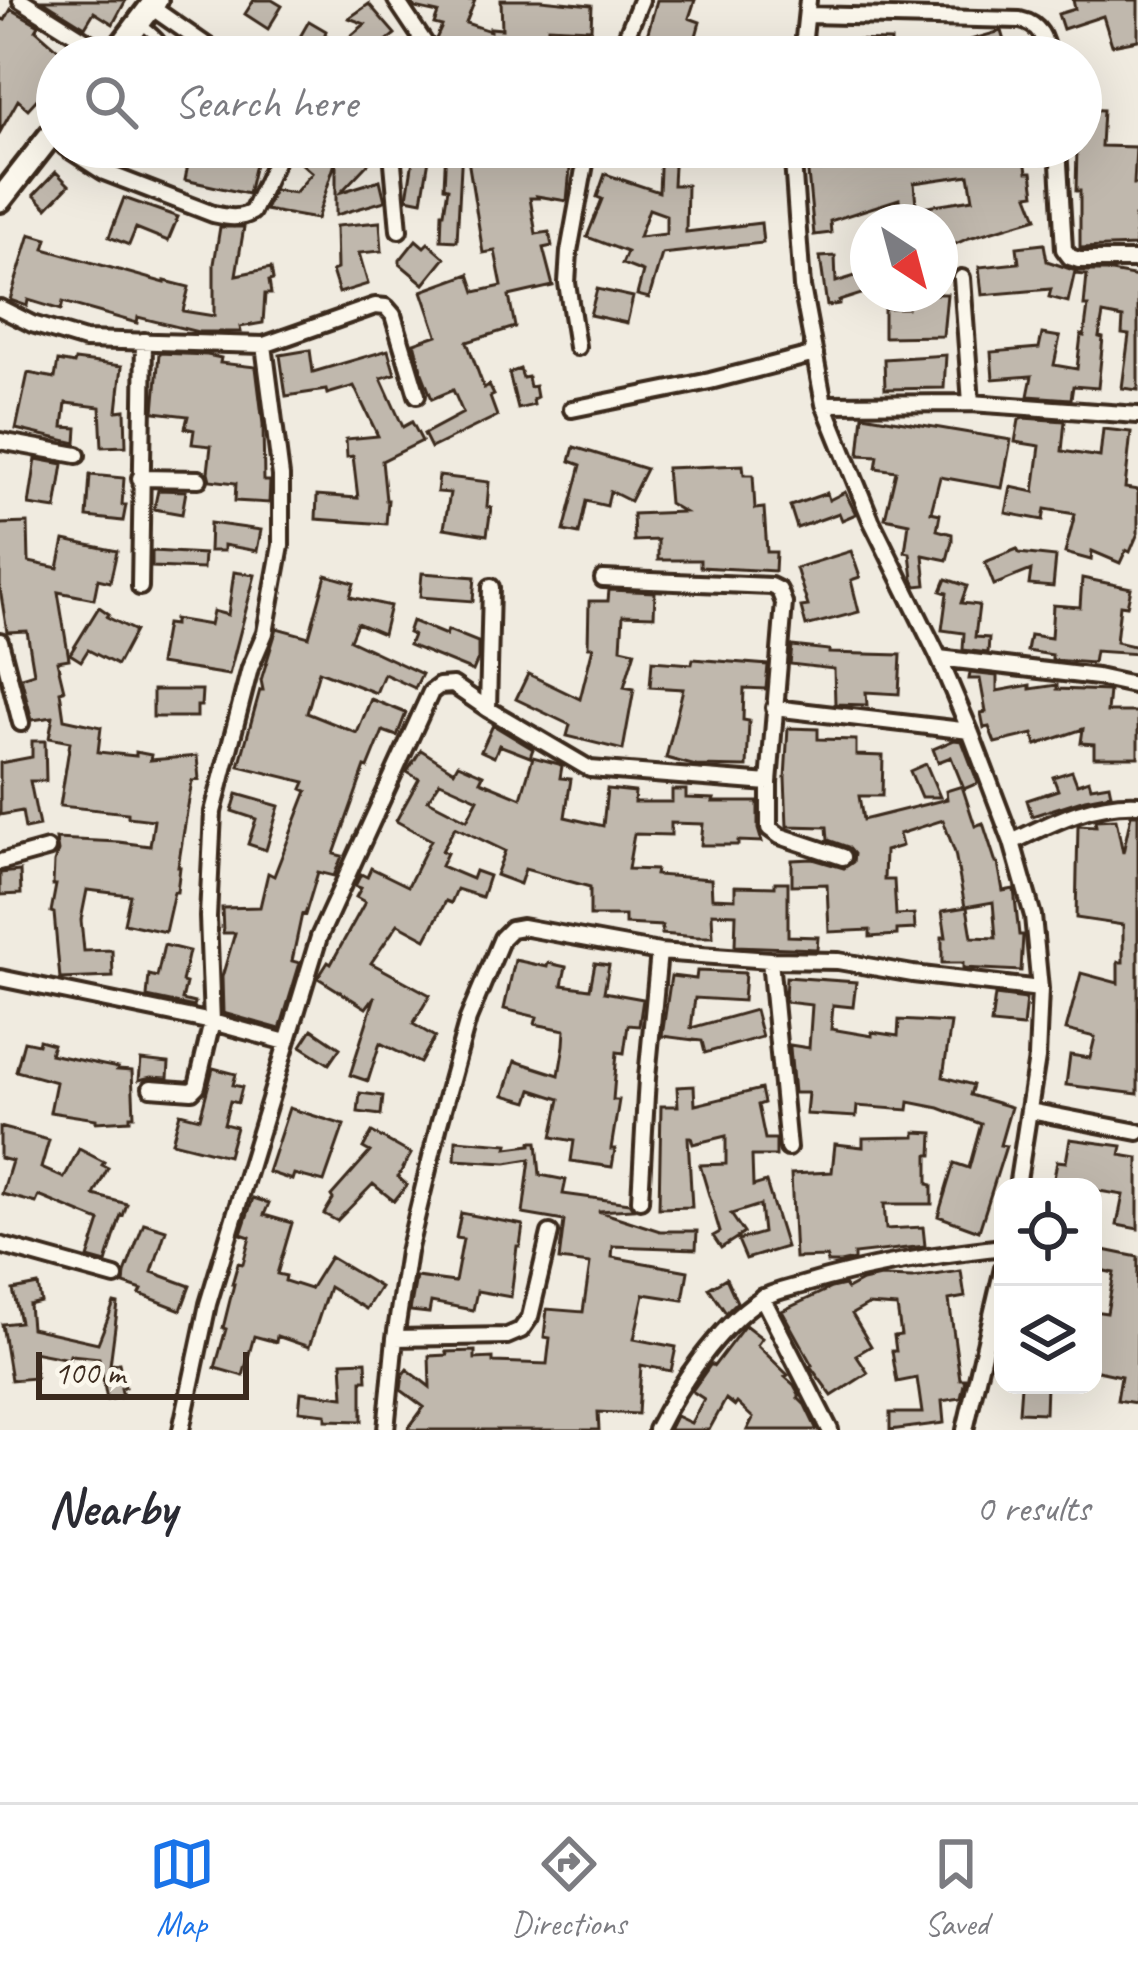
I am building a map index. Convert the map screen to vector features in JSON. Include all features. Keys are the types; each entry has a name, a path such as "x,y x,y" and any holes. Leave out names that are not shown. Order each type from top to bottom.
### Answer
{"main road":[{"path":"129,36 149,10"},
{"path":"0,200 36,161"}],"street":[{"path":"21,0 78,36"},
{"path":"396,0 420,36"},
{"path":"626,36 640,0"},
{"path":"808,7 1020,20 1032,22 1042,36"},
{"path":"149,10 190,36"},
{"path":"98,168 229,217 253,212 273,168"},
{"path":"393,168 399,230"},
{"path":"577,347 567,283 568,253 584,168"},
{"path":"794,168 802,287 824,404 871,520 970,731 1012,842 1033,916 1040,989 1037,1058 1019,1178"},
{"path":"1059,168 1064,249 1070,257 1138,260"},
{"path":"962,278 970,403"},
{"path":"0,308 32,324 85,340 264,345 375,306 386,307 394,315 417,395"},
{"path":"140,586 144,341"},
{"path":"151,1088 192,1091 197,1086 212,1022 208,917 213,812 250,668 265,633 281,544 281,476 264,345"},
{"path":"572,409 814,354"},
{"path":"824,404 970,403 1138,415"},
{"path":"0,441 77,455"},
{"path":"140,478 199,479"},
{"path":"603,579 779,590 784,603 768,822 774,833 843,856"},
{"path":"488,710 491,587"},
{"path":"0,641 21,723"},
{"path":"939,658 1138,686"},
{"path":"182,1430 208,1304 319,937 431,692 453,685 590,769 769,783"},
{"path":"774,708 970,731"},
{"path":"1012,842 1082,809 1112,802 1138,803"},
{"path":"0,862 47,849"},
{"path":"386,1430 409,1252 439,1124 468,1019 502,938 512,929 659,952 838,961 1040,989"},
{"path":"640,1200 659,952"},
{"path":"770,960 788,1148"},
{"path":"0,978 286,1042"},
{"path":"1030,1111 1138,1132"},
{"path":"395,1338 507,1336 521,1330 530,1317 550,1233"},
{"path":"0,1245 115,1277"},
{"path":"656,1430 701,1358 762,1297 924,1256 994,1247"},
{"path":"964,1430 999,1286"},
{"path":"762,1297 830,1430"}],"building":[{"path":"42,0 126,0 113,24 94,12 85,27"},
{"path":"254,0 272,0 282,6 268,29 245,14"},
{"path":"410,0 475,0 466,23 490,31 502,29 501,0 592,5 591,29 548,27 547,36 437,36 442,26 434,24 438,13 415,8"},
{"path":"657,0 695,0 689,18 700,22 696,36 647,36"},
{"path":"1073,0 1138,0 1138,40 1112,45 1103,16 1063,29 1058,14 1075,9"},
{"path":"369,4 395,34 351,36 365,24 349,18"},
{"path":"11,9 39,25 36,30 43,36 36,36 36,100 28,109 18,100 0,132 0,18 5,20"},
{"path":"309,21 327,36 300,36"},
{"path":"1102,146 1136,147 1136,246 1080,248 1080,191 1076,191 1077,168 1102,168"},
{"path":"187,168 254,168 248,194 185,180"},
{"path":"306,168 333,168 317,219 265,210 274,190 295,193 312,173"},
{"path":"336,168 364,168 341,192 380,180 385,201 336,215"},
{"path":"412,168 428,168 422,201 407,198"},
{"path":"445,168 461,168 457,241 441,240 448,188 444,187"},
{"path":"469,168 570,168 567,201 530,198 536,234 549,232 552,246 543,248 553,286 509,296 515,327 467,342 484,388 489,385 494,395 490,397 497,416 431,448 424,434 463,413 453,390 432,399 422,373 414,343 437,335 422,291 469,274 475,292 502,286 495,251 483,253"},
{"path":"660,168 674,168 673,185 687,185 686,232 761,223 763,243 662,254 649,298 637,295 643,272 622,264 627,252 587,237 602,199 597,197 605,174 659,192","holes":["649,209 666,215 666,234 639,237"]},
{"path":"809,168 1026,168 1032,172 1035,194 1028,195 1037,218 958,243 958,204 940,204 973,199 969,175 914,183 916,204 900,204 899,199 850,204 850,215 830,221 831,233 814,235"},
{"path":"56,172 69,185 47,208 34,195"},
{"path":"124,198 178,217 168,241 136,228 129,245 109,237"},
{"path":"380,222 382,251 359,253 368,284 339,293 332,271 337,269 336,226"},
{"path":"220,227 244,227 236,275 271,268 271,294 265,294 263,323 240,327 241,332 198,332 138,317 137,323 63,302 61,310 10,300 30,234 47,239 44,249 189,287 183,311 214,316"},
{"path":"416,240 424,247 428,243 445,258 424,284 400,264"},
{"path":"1044,244 1047,261 1076,271 1138,277 1138,390 1122,388 1129,335 1122,334 1123,318 1103,314 1098,388 1073,386 1071,399 1028,396 1032,376 993,379 991,352 1039,348 1042,334 1060,337 1054,365 1077,369 1088,306 1084,306 1087,275 1075,271 1068,302 1049,297 1051,289 982,295 979,267 1019,263 1017,247"},
{"path":"835,256 836,282 850,278 850,298 839,304 827,306 820,257"},
{"path":"597,289 633,297 627,323 590,315"},
{"path":"884,312 945,312 943,336 884,337"},
{"path":"310,350 313,372 388,350 395,374 381,378 403,427 412,422 422,441 382,461 386,524 316,519 317,495 358,498 346,439 378,436 354,386 327,394 326,390 286,396 280,355"},
{"path":"159,353 207,355 221,358 220,363 256,367 269,503 235,501 236,483 210,480 211,446 192,444 194,430 185,428 188,416 154,412"},
{"path":"946,355 944,388 885,389 884,359"},
{"path":"75,360 122,366 117,411 125,410 126,446 102,447 100,407 66,403 63,427 77,428 76,443 16,429 28,373 55,378 58,361 74,364"},
{"path":"520,369 530,387 535,386 537,397 534,405 518,409 509,373"},
{"path":"863,415 1011,440 1002,488 940,477 931,512 940,514 937,530 952,534 952,541 947,560 923,555 926,585 916,586 910,553 905,552 909,523 885,518 896,471 876,468 878,456 859,455"},
{"path":"1023,418 1065,421 1062,451 1100,457 1103,429 1131,432 1125,488 1138,490 1138,533 1120,563 1092,551 1091,560 1065,553 1075,514 1045,509 1043,520 1006,513 1011,487 1034,492 1040,446 1015,442"},
{"path":"574,447 646,469 630,501 610,491 607,506 586,501 579,534 564,531 581,465 570,461"},
{"path":"36,459 63,464 56,509 29,505"},
{"path":"743,465 744,475 753,475 755,509 764,508 767,552 776,552 775,571 700,567 700,560 658,560 658,540 634,541 633,514 684,512 669,503 666,468"},
{"path":"90,475 124,478 123,521 87,517"},
{"path":"439,476 489,482 487,535 444,528 450,493 437,492"},
{"path":"158,490 186,491 182,514 154,509"},
{"path":"845,492 856,514 842,520 839,513 797,528 790,506 827,493 829,500"},
{"path":"28,523 29,562 58,568 64,540 117,551 110,582 98,579 94,599 58,592 69,659 57,661 64,719 101,727 98,752 136,756 136,752 151,755 150,760 197,756 199,780 192,781 177,892 165,932 124,923 130,895 87,890 81,920 84,951 112,950 113,977 60,979 51,912 56,839 150,846 154,820 60,806 70,742 49,738 53,717 32,720 21,677 34,673 27,631 7,632 0,589 0,524"},
{"path":"210,523 261,530 257,551 224,545 224,551 209,551"},
{"path":"1017,549 1056,557 1053,587 1029,585 1031,570 994,585 985,562"},
{"path":"152,551 204,554 203,569 152,567"},
{"path":"851,551 860,577 851,580 859,612 806,626 801,607 808,606 796,568"},
{"path":"234,572 255,575 229,675 159,664 166,624 174,625 174,619 210,625 213,611 228,615"},
{"path":"422,573 475,577 473,601 420,597"},
{"path":"326,575 354,583 350,597 390,606 383,634 357,623 350,640 422,674 415,688 384,674 376,693 319,671 307,713 357,733 371,699 406,713 397,736 383,731 365,767 334,854 342,856 334,876 318,872 302,914 292,961 300,963 280,1029 223,1013 222,977 235,933 223,933 222,908 260,907 268,873 274,876 307,791 302,789 305,782 239,766 277,628 309,637"},
{"path":"1082,578 1131,588 1127,606 1120,605 1116,642 1138,647 1138,654 1095,651 1093,663 1052,660 1052,655 1027,651 1030,635 1051,638 1053,605 1080,607"},
{"path":"946,579 967,586 961,603 979,605 975,637 989,638 988,653 963,650 964,633 942,630 947,593 941,591"},
{"path":"609,590 655,592 654,616 623,615 621,648 635,651 624,687 634,689 623,750 567,736 570,725 516,699 528,674 580,699 593,647 588,647 589,601 608,601"},
{"path":"99,607 107,617 135,631 117,665 88,650 81,661 70,654"},
{"path":"412,621 478,642 473,671 409,645"},
{"path":"792,646 829,653 901,655 899,694 866,692 867,705 835,704 834,669 790,664"},
{"path":"693,659 768,665 766,689 744,688 743,720 749,721 747,767 696,766 666,758 683,689 650,687 652,661 692,664"},
{"path":"970,673 997,676 997,691 1057,685 1057,689 1109,691 1107,712 1138,712 1138,757 1094,757 1094,744 1081,743 1083,729 1036,745 1033,734 995,743 989,727 984,728 980,679 969,679"},
{"path":"153,690 202,690 197,717 153,717"},
{"path":"493,725 533,749 530,757 499,745 494,757 481,751"},
{"path":"788,728 818,729 818,739 856,740 856,755 883,756 882,796 859,796 863,820 947,799 946,791 962,786 975,826 983,823 1003,891 1014,889 1019,935 1023,935 1021,971 942,963 942,937 946,937 942,911 967,907 972,937 996,938 993,902 965,907 943,820 899,834 902,846 885,851 884,880 894,880 896,915 914,914 915,929 870,937 870,930 829,932 827,884 792,885 792,860 813,859 844,868 853,862 854,854 828,840 827,827 787,826"},
{"path":"32,741 45,741 46,781 30,781 39,826 25,829 22,811 0,815 0,763 32,757"},
{"path":"962,741 978,783 964,789 951,757 938,762 933,749"},
{"path":"421,750 454,771 458,764 483,775 480,781 521,798 533,757 559,764 560,778 571,779 565,817 603,826 607,789 635,792 634,802 672,802 672,790 686,790 686,798 758,802 762,842 701,845 703,824 671,823 671,835 634,834 628,869 711,879 712,898 735,899 735,886 775,887 775,882 788,882 788,936 818,937 817,949 735,946 736,914 712,913 713,937 662,934 662,926 625,924 625,916 590,916 590,887 525,869 520,884 496,875 505,851 455,827 442,851 447,853 441,866 472,879 475,871 489,876 482,897 457,889 426,939 398,924 371,963 430,995 413,1024 435,1037 420,1063 380,1043 368,1081 350,1075 375,996 366,1008 318,978 331,964 365,902 356,897 361,874 367,877 371,868 408,886 431,840 396,821 419,779 407,772","holes":["440,782 478,799 467,820 428,800"]},
{"path":"926,764 940,797 921,797 910,771"},
{"path":"1072,771 1077,784 1089,780 1091,787 1109,784 1111,794 1032,816 1027,800 1058,790 1053,777"},
{"path":"237,794 279,806 266,850 248,844 256,819 232,811"},
{"path":"1131,815 1138,815 1138,1094 1066,1085 1070,1055 1090,1058 1095,1037 1066,1030 1081,973 1118,983 1118,962 1123,962 1123,925 1076,918 1078,825 1096,826 1095,820 1116,819 1123,853"},
{"path":"20,871 21,894 0,895 0,873"},
{"path":"164,945 189,951 182,1000 195,1003 194,1007 147,997 149,975 157,977"},
{"path":"515,960 566,967 562,985 590,989 595,963 609,965 604,992 643,999 639,1026 628,1025 624,1053 617,1052 613,1100 619,1100 612,1167 571,1161 574,1141 552,1137 560,1099 532,1090 528,1102 504,1095 515,1061 559,1075 564,1045 565,1030 535,1024 537,1017 504,1009"},
{"path":"697,971 745,973 743,1001 695,998 691,1028 755,1010 762,1037 705,1053 702,1041 662,1036 671,976 696,979"},
{"path":"786,977 856,982 853,1007 833,1005 831,1029 898,1036 899,1020 951,1023 943,1077 973,1085 970,1095 1011,1107 1000,1145 1006,1146 979,1231 938,1216 954,1163 969,1168 981,1124 909,1102 908,1110 857,1106 856,1117 806,1114 808,1093 794,1093 790,1045 809,1048 812,1005 785,1002"},
{"path":"995,995 1026,999 1023,1027 991,1024"},
{"path":"312,1029 340,1048 329,1064 301,1046"},
{"path":"39,1040 53,1044 50,1054 132,1071 134,1116 96,1122 50,1112 56,1082 16,1071 24,1041 38,1044"},
{"path":"141,1060 169,1063 168,1078 139,1080"},
{"path":"213,1068 236,1074 233,1085 242,1087 238,1103 230,1101 224,1124 236,1127 228,1156 172,1142 180,1113 200,1118"},
{"path":"694,1086 695,1105 761,1089 764,1103 758,1105 765,1139 776,1139 776,1156 752,1156 753,1186 766,1182 786,1247 746,1259 738,1240 763,1233 760,1205 731,1214 744,1233 721,1248 713,1236 720,1232 700,1165 726,1164 726,1136 693,1144 688,1137 692,1207 659,1208 661,1106 678,1106 677,1087"},
{"path":"360,1093 383,1096 381,1115 358,1112"},
{"path":"289,1108 344,1125 324,1182 294,1174 292,1180 268,1172"},
{"path":"0,1127 49,1140 41,1168 64,1178 79,1149 104,1162 108,1168 94,1195 127,1204 106,1263 88,1258 100,1221 39,1196 36,1203 2,1194 12,1161 0,1158"},
{"path":"372,1132 411,1154 398,1177 407,1185 394,1201 373,1184 337,1221 324,1214 331,1196 370,1152 363,1148"},
{"path":"915,1132 933,1133 932,1155 928,1155 932,1204 884,1204 886,1229 923,1227 925,1246 854,1254 854,1260 840,1263 827,1263 827,1257 795,1258 791,1174 832,1172 835,1144 863,1147 863,1138 915,1137"},
{"path":"1070,1139 1122,1146 1120,1155 1138,1158 1138,1229 1117,1225 1123,1195 1102,1192 1102,1178 1054,1178 1057,1161 1066,1162"},
{"path":"456,1140 508,1144 507,1148 537,1142 540,1175 566,1180 563,1194 629,1203 633,1209 598,1211 660,1231 697,1231 696,1249 613,1246 612,1257 688,1271 683,1300 644,1294 634,1339 676,1347 671,1371 641,1365 638,1414 598,1412 599,1430 407,1430 424,1407 401,1390 407,1369 430,1387 429,1356 446,1352 475,1351 475,1359 547,1364 547,1309 583,1312 590,1264 559,1260 564,1221 523,1214 530,1159 506,1163 455,1160"},
{"path":"253,1198 269,1203 264,1215 292,1223 277,1274 286,1276 285,1281 310,1289 330,1257 380,1287 366,1309 329,1287 309,1347 277,1336 276,1342 254,1336 243,1376 215,1368 232,1284 250,1237 241,1234"},
{"path":"461,1213 523,1225 511,1297 477,1291 473,1310 431,1302 429,1313 410,1311 416,1277 455,1282 463,1239 456,1238"},
{"path":"144,1223 166,1230 152,1272 190,1286 181,1310 124,1284"},
{"path":"1104,1250 1138,1257 1136,1403 1117,1400 1121,1376 1102,1372 1102,1312 1107,1313 1114,1273 1102,1270"},
{"path":"961,1271 965,1297 949,1300 960,1379 965,1379 961,1398 942,1401 944,1423 890,1430 890,1413 922,1413 917,1378 897,1382 892,1351 896,1351 894,1336 901,1335 897,1307 868,1305 852,1314 871,1346 856,1355 868,1373 832,1396 810,1366 782,1311 844,1285 847,1289 880,1277"},
{"path":"726,1278 737,1302 726,1313 709,1288"},
{"path":"38,1285 41,1302 29,1305 31,1328 98,1343 114,1303 118,1304 110,1365 119,1363 123,1397 107,1400 99,1358 70,1355 69,1359 33,1352 36,1378 11,1380 2,1324 20,1322 13,1290"},
{"path":"745,1325 762,1338 757,1345 788,1375 817,1430 747,1430 753,1418 726,1399 709,1430 669,1430 676,1416 691,1423 704,1399 692,1391"},
{"path":"366,1361 362,1421 326,1420 326,1414 299,1411 301,1392 344,1397 342,1362"},
{"path":"1020,1394 1046,1394 1045,1413 1019,1412"}]}
